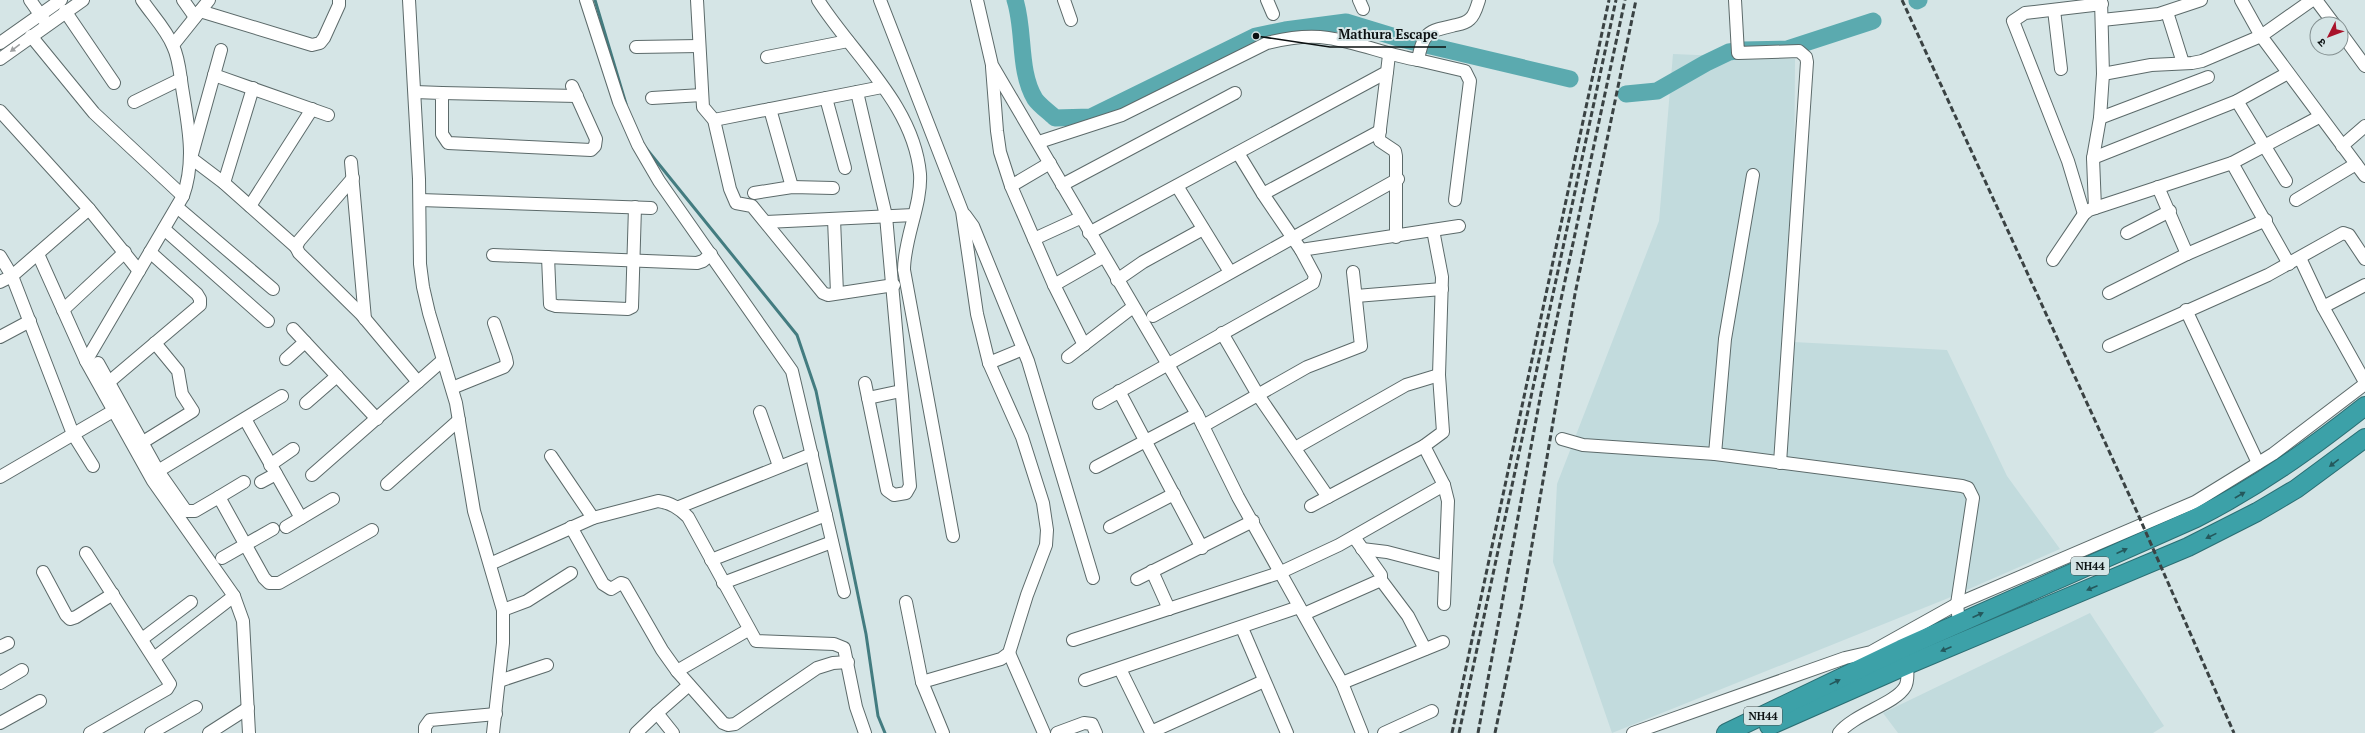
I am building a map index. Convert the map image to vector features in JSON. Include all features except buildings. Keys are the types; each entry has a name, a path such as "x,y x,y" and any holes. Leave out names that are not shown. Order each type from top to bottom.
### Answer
{"highway":[{"name":"NH44","path":"1754,733 1802,705 1959,623 2189,521 2240,495 2308,452 2365,406"},
{"name":"NH44","path":"1726,733 1907,665 2220,532 2296,489 2365,438"}],"street":[{"path":"30,0 47,24"},
{"path":"0,43 40,14 63,5 83,0"},
{"path":"142,0 173,45 181,79 191,158 224,183 296,247 299,253 365,319 418,382"},
{"path":"183,0 198,14 312,46 320,43 324,38 340,5 338,0"},
{"path":"173,45 209,0"},
{"path":"409,0 420,200 420,264 429,313 452,388 459,420 474,511 503,610 503,643 493,733"},
{"path":"586,0 619,102 634,138 659,181 792,371 844,592"},
{"path":"697,0 702,95 704,107 714,120 730,189 736,203 752,206 818,288 828,295 894,285"},
{"path":"818,0 882,87 906,124 913,143 920,175 914,215 905,247 904,270 953,536"},
{"path":"880,0 962,210 977,314 989,363 1022,437 1043,503 1047,530 1046,545 1027,595 1010,653 1044,733"},
{"path":"977,0 992,65 1000,152 1011,186 1054,285 1084,345"},
{"path":"1064,0 1071,20"},
{"path":"1267,0 1274,14"},
{"path":"1418,57 1422,40 1429,32 1471,19 1479,0"},
{"path":"1735,0 1737,50 1741,54 1799,51 1806,57 1807,62 1780,463"},
{"path":"2102,20 2167,12 2201,0"},
{"path":"2241,0 2261,36 2319,117 2365,176"},
{"path":"2103,74 2151,65 2202,61 2261,36 2312,0"},
{"path":"2316,0 2328,16"},
{"path":"2084,214 2068,161 2013,21 2025,13 2102,2 2103,74 2100,118 2093,158 2095,208"},
{"path":"0,59 47,24 63,5"},
{"path":"63,5 114,83"},
{"path":"2054,10 2061,70"},
{"path":"2167,12 2183,63"},
{"path":"31,36 98,117 180,202 273,289"},
{"path":"1039,142 1122,115 1273,42 1305,37 1329,38 1390,55 1418,57 1465,71 1470,81 1455,200"},
{"path":"767,58 848,41"},
{"path":"2349,43 2364,62"},
{"path":"636,47 699,46"},
{"path":"86,361 180,202 188,183 191,158 221,50"},
{"path":"1390,55 1386,72 1380,141 1395,151 1398,179 1396,237"},
{"path":"992,65 1039,142 1080,218 1197,414 1280,572 1342,683 1362,733"},
{"path":"1089,233 1386,72"},
{"path":"2093,158 2237,101 2288,73"},
{"path":"214,75 328,115"},
{"path":"2100,118 2208,77"},
{"path":"134,102 181,79"},
{"path":"714,120 882,87"},
{"path":"224,183 253,88"},
{"path":"415,92 574,91 596,139 595,146 591,150 448,143 442,134 442,93"},
{"path":"857,92 886,216 894,285 901,391 910,486 906,493 894,495 887,490 864,383"},
{"path":"1062,185 1235,93"},
{"path":"652,98 702,95"},
{"path":"826,98 845,168"},
{"path":"2237,101 2264,147 2286,180"},
{"path":"250,206 312,109"},
{"path":"770,109 792,187"},
{"path":"0,111 89,209 139,271"},
{"path":"2053,260 2084,214 2095,208 2232,163 2319,117"},
{"path":"2342,146 2365,126"},
{"path":"1263,194 1380,132"},
{"path":"1099,402 1313,283 1314,276 1301,250 1263,194 1238,152"},
{"path":"350,162 354,178 365,319"},
{"path":"1011,186 1050,163"},
{"path":"2232,163 2266,220 2289,264"},
{"path":"2296,200 2356,164"},
{"path":"1715,454 1725,339 1753,175"},
{"path":"296,247 299,241 354,178"},
{"path":"1153,316 1398,179"},
{"path":"1177,186 1230,272"},
{"path":"754,193 792,187 833,188"},
{"path":"2158,187 2170,211 2187,254"},
{"path":"420,200 651,208"},
{"path":"548,258 550,304 556,306 628,309 632,307 635,207"},
{"path":"0,282 12,276 89,209"},
{"path":"962,210 973,226 1023,349 1093,578"},
{"path":"2127,233 2170,211"},
{"path":"766,222 914,215"},
{"path":"1034,239 1080,218"},
{"path":"834,219 837,294"},
{"path":"2109,294 2187,254 2266,220"},
{"path":"1301,250 1396,237 1459,226"},
{"path":"1117,280 1143,262 1203,229"},
{"path":"164,230 268,321"},
{"path":"1311,506 1424,446 1440,436 1444,428 1439,375 1442,289 1441,264 1433,230"},
{"path":"2109,346 2289,264 2346,232 2364,254"},
{"path":"63,310 125,252"},
{"path":"109,382 197,309 200,300 197,294 150,252"},
{"path":"38,254 86,361 143,442 158,471 186,511 195,511 244,482"},
{"path":"493,255 696,263 703,261 711,254"},
{"path":"0,256 12,276 73,434 93,466"},
{"path":"1054,285 1103,257"},
{"path":"1633,733 1845,658 1871,652 1957,604 2195,502 2258,463 2365,383 2323,308 2300,258"},
{"path":"1203,426 1316,362 1360,346 1353,272"},
{"path":"2323,308 2365,285"},
{"path":"1356,296 1442,289"},
{"path":"1068,357 1133,307"},
{"path":"2186,310 2258,463"},
{"path":"0,338 30,321"},
{"path":"452,388 504,367 507,363 494,323"},
{"path":"293,329 377,419"},
{"path":"1222,333 1258,395 1328,497"},
{"path":"286,359 306,342"},
{"path":"143,442 193,412 182,394 178,371 155,343"},
{"path":"989,363 1023,349"},
{"path":"312,475 443,360"},
{"path":"98,362 109,382 118,408 153,481 234,596 243,621 249,733"},
{"path":"1295,448 1406,385 1439,375"},
{"path":"306,403 337,376"},
{"path":"868,398 901,391"},
{"path":"1119,391 1202,548"},
{"path":"158,471 282,396"},
{"path":"2,472 118,408"},
{"path":"760,412 779,466"},
{"path":"1096,467 1146,443 1197,414"},
{"path":"245,419 301,518"},
{"path":"388,484 459,420"},
{"path":"1562,439 1583,445 1715,454 1968,488 1973,498 1957,604 1959,623"},
{"path":"1424,446 1444,484 1448,500 1444,604"},
{"path":"261,482 293,449"},
{"path":"678,508 779,466 812,454"},
{"path":"551,456 593,518"},
{"path":"1073,640 1169,610 1280,572 1354,537 1444,484"},
{"path":"1110,527 1174,494"},
{"path":"219,497 264,578 269,583 274,584 372,530"},
{"path":"286,527 334,499"},
{"path":"490,564 593,518 658,501 678,508 688,517 748,630 756,641 763,643 839,645 844,648 856,707 866,733"},
{"path":"711,560 826,515"},
{"path":"1137,579 1202,548 1253,521"},
{"path":"571,527 603,584 611,589 621,583 626,587 662,650 677,671 723,723 728,726 735,724 817,668 834,663 848,662"},
{"path":"222,558 273,529"},
{"path":"1354,537 1381,575 1381,580 1408,616 1425,649"},
{"path":"723,583 832,542"},
{"path":"1362,549 1387,552 1445,567"},
{"path":"86,553 168,678 170,684 167,689 90,733"},
{"path":"1152,571 1169,610"},
{"path":"43,572 66,615 70,618 76,617 113,594"},
{"path":"503,610 526,601 571,573"},
{"path":"1084,680 1242,628 1302,610 1381,580"},
{"path":"154,658 234,596"},
{"path":"142,639 191,602"},
{"path":"906,602 922,682 943,733"},
{"path":"1242,628 1287,733"},
{"path":"677,671 748,630"},
{"path":"1342,683 1443,642"},
{"path":"922,682 1001,659 1010,653"},
{"path":"499,682 547,665"},
{"path":"1840,732 1853,720 1900,692 1908,679 1907,665"},
{"path":"1120,669 1151,732 1264,681"},
{"path":"0,682 22,670"},
{"path":"636,733 689,685"},
{"path":"0,723 40,701"},
{"path":"151,733 196,707"},
{"path":"209,733 248,708"},
{"path":"1384,733 1432,711"},
{"path":"657,713 673,733"},
{"path":"426,733 425,727 430,720 496,714"},
{"path":"1057,733 1084,723 1092,724 1096,733"}],"shaded area":[{"path":"1673,54 1795,59 1793,342 1947,350 2007,476 2060,549 1946,599 1612,733 1553,562 1557,484 1659,221"},
{"path":"2090,613 2164,726 2153,733 1898,733 1883,713"}],"waterway":[{"path":"595,0 626,104"},
{"path":"1015,0 1020,25 1026,76 1030,88 1037,102 1055,118 1091,117 1256,36 1285,30 1346,22 1405,40 1570,79"},
{"path":"1626,94 1657,91 1706,63 1729,52 1743,50 1787,49 1873,21"},
{"path":"645,147 797,335 816,391 866,634 878,716 885,733"}],"railway":[{"path":"1452,733 1609,0"},
{"path":"1459,733 1616,0"},
{"path":"1478,733 1541,393 1625,0"},
{"path":"1495,733 1522,603 1575,294 1636,0"},
{"path":"1902,0 2137,512 2234,733"}],"place":[{"name":"Mathura Escape","path":"1256,36"}]}
